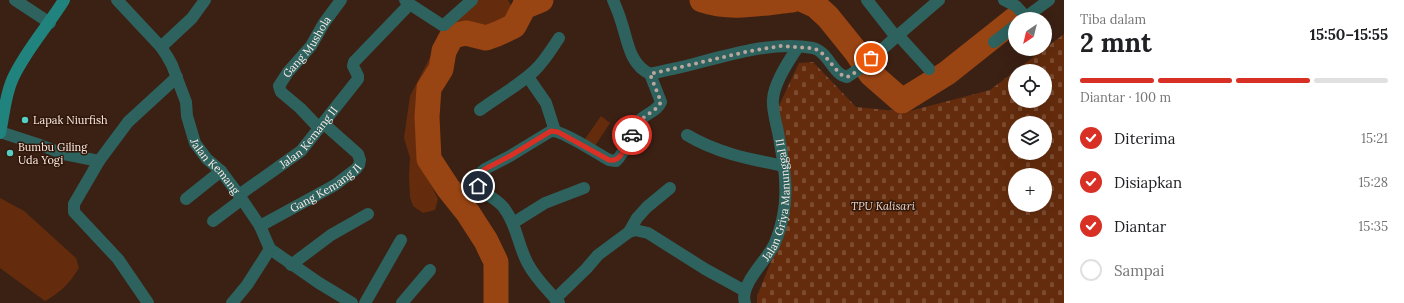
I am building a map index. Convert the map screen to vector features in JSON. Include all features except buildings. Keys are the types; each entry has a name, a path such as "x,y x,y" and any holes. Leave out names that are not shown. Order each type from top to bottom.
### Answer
{"street":[{"path":"15,0 50,23"},
{"path":"64,0 50,23 27,54 13,78 0,133 64,154 99,161"},
{"name":"Jalan Kemang","path":"118,0 161,47 172,65 186,102 187,116 196,143 208,159 221,171 260,226 270,249 291,265 352,303"},
{"path":"161,47 192,18 206,0"},
{"name":"Gang Mushola","path":"321,126 281,92 280,86 288,72 311,46 324,23 341,0"},
{"path":"406,1 444,25 472,0"},
{"path":"613,0 621,20 631,56 644,72 650,74 759,49 781,46 814,48 821,52 840,74 847,77 852,75 939,0"},
{"path":"867,0 897,36 929,69"},
{"path":"1004,0 1022,11 1049,0"},
{"name":"Jalan Kemang II","path":"212,221 301,151 358,79 353,66 354,62 406,8 406,1"},
{"path":"994,42 1008,31"},
{"path":"480,110 528,77 544,61 559,38"},
{"name":"Jalan Griya Manunggal II","path":"745,297 749,282 773,246 779,234 784,215 786,193 784,166 773,100 776,88 787,64 798,47"},
{"path":"650,74 661,102 658,107 639,121 622,154 616,161 609,160 567,136 554,131 548,132 510,156 485,169 478,175 476,180 478,186 503,207 513,223 528,264 539,281 557,301 598,256 629,232 635,230 648,233 705,269 745,297"},
{"path":"148,303 118,259 74,212 74,204 99,161 128,122 177,77"},
{"path":"528,77 546,103 554,131"},
{"name":"Gang Kemang II","path":"260,226 335,185 359,165 360,160 358,154 321,126"},
{"path":"687,135 727,153 784,166"},
{"path":"186,199 221,171"},
{"path":"513,223 545,203 584,188"},
{"path":"629,232 637,218 647,207 670,188"},
{"path":"291,265 332,235 368,214"},
{"path":"365,303 401,240"},
{"path":"232,303 247,285 270,249"},
{"path":"402,303 430,270"}],"green space":[{"path":"477,0 508,0 515,12 513,20 502,29 485,35 458,33 450,34 437,63 437,72 427,87 423,97 425,110 422,134 421,164 438,199 435,210 423,213 413,206 410,197 410,158 404,138 410,96 449,23"},
{"name":"TPU Kalisari","path":"1064,34 1064,303 757,303 757,296 782,235 776,112 799,63 813,62 856,107 906,112 990,90 1008,76 1008,108 1052,108 1052,64 1024,64 1035,56 1052,56 1052,43"},
{"path":"601,116 610,123 593,149 583,142"},
{"path":"0,198 24,211 76,258 79,268 75,274 64,287 45,301 0,268"}],"waterway":[{"path":"496,303 496,262 486,241 468,213 448,188 429,159 427,117 429,88 441,69 444,51 452,36 466,33 486,38 497,34 514,26 524,7 541,0"},
{"path":"702,0 724,5 747,5 792,0"},
{"path":"803,0 816,6 828,17 857,53 871,74 902,101 947,73 1008,25"}],"way so far":[{"path":"632,135 639,121 658,107 661,102 650,74 717,58 781,46 814,48 824,55 840,74 847,77 852,75 871,58"}],"place":[{"name":"Lapak Niurfish","path":"25,120"},
{"name":"Bumbu Giling Uda Yogi","path":"10,153"}],"route":[{"path":"478,186 476,180 478,175 485,169 510,156 551,131 567,136 613,161 616,161 622,154 632,135"}]}
